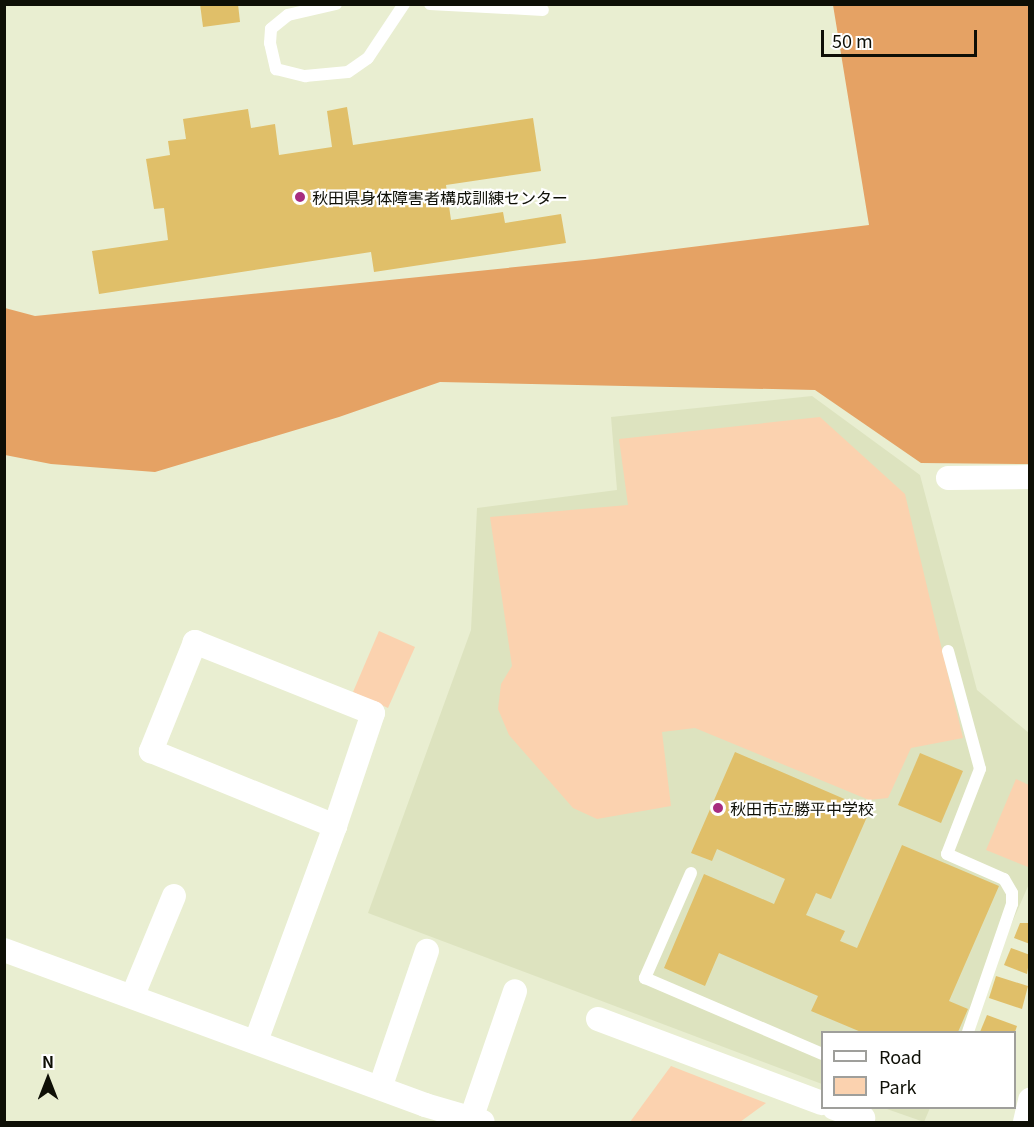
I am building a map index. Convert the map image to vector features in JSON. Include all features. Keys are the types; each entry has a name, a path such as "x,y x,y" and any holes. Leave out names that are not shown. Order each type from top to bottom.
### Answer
{"street":[{"path":"948,478 1029,477"},
{"path":"256,1041 335,826 373,713 195,642 151,751 335,826"},
{"path":"133,995 174,896"},
{"path":"4,950 133,995 380,1088 477,1121 515,990"},
{"path":"380,1088 427,951"},
{"path":"598,1019 821,1103"},
{"path":"1025,1122 1029,1100"},
{"path":"840,1109 867,1118"}],"lane":[{"path":"336,4 288,15 271,29 270,43 276,69 305,76 348,72 368,58 404,4"},
{"path":"430,4 543,10"},
{"path":"948,651 980,769 947,854 1004,879 1012,893 1012,904 968,1031"},
{"path":"691,873 645,978 821,1054"}],"shaded area":[{"path":"833,5 1029,5 1029,464 921,463 815,390 440,382 339,417 155,472 51,464 5,455 5,308 35,316 595,259 869,225"},
{"name":"秋田市立勝平中学校","path":"812,396 920,475 977,690 1029,733 1029,884 964,1031 821,1031 821,1084 368,913 471,630 477,508 617,490 611,417"},
{"path":"887,1109 930,1109 924,1122"}],"green space":[{"path":"820,417 905,494 963,738 911,748 888,798 869,800 695,728 662,732 671,806 597,819 573,808 509,735 498,709 501,684 512,666 490,517 628,505 619,439"},
{"path":"379,631 415,647 388,708 353,692"},
{"path":"1016,779 1029,785 1028,867 986,850"},
{"path":"671,1066 766,1103 740,1122 630,1122"}],"building":[{"path":"200,4 238,4 240,22 203,27"},
{"name":"秋田県身体障害者構成訓練センター","path":"347,107 353,145 533,118 541,171 446,185 451,220 503,212 505,223 561,214 566,243 374,272 371,252 99,294 92,251 168,240 164,208 154,209 146,159 170,155 168,141 186,139 183,119 248,109 251,128 275,124 279,155 332,147 327,111"},
{"path":"735,752 870,810 831,899 816,893 806,915 845,931 840,941 857,948 902,845 999,886 949,1001 968,1009 958,1031 859,1031 811,1011 818,996 719,953 705,986 664,968 704,874 774,904 785,879 717,849 712,861 691,853"},
{"path":"920,753 963,771 941,823 898,805"},
{"path":"1020,923 1030,923 1030,944 1014,938"},
{"path":"1011,948 1030,955 1027,974 1004,965"},
{"path":"996,976 1028,986 1022,1009 989,998"},
{"path":"987,1015 1017,1026 1015,1031 980,1031"}],"place":[{"name":"秋田県身体障害者構成訓練センター","path":"300,197"},
{"name":"秋田市立勝平中学校","path":"718,808"}]}
